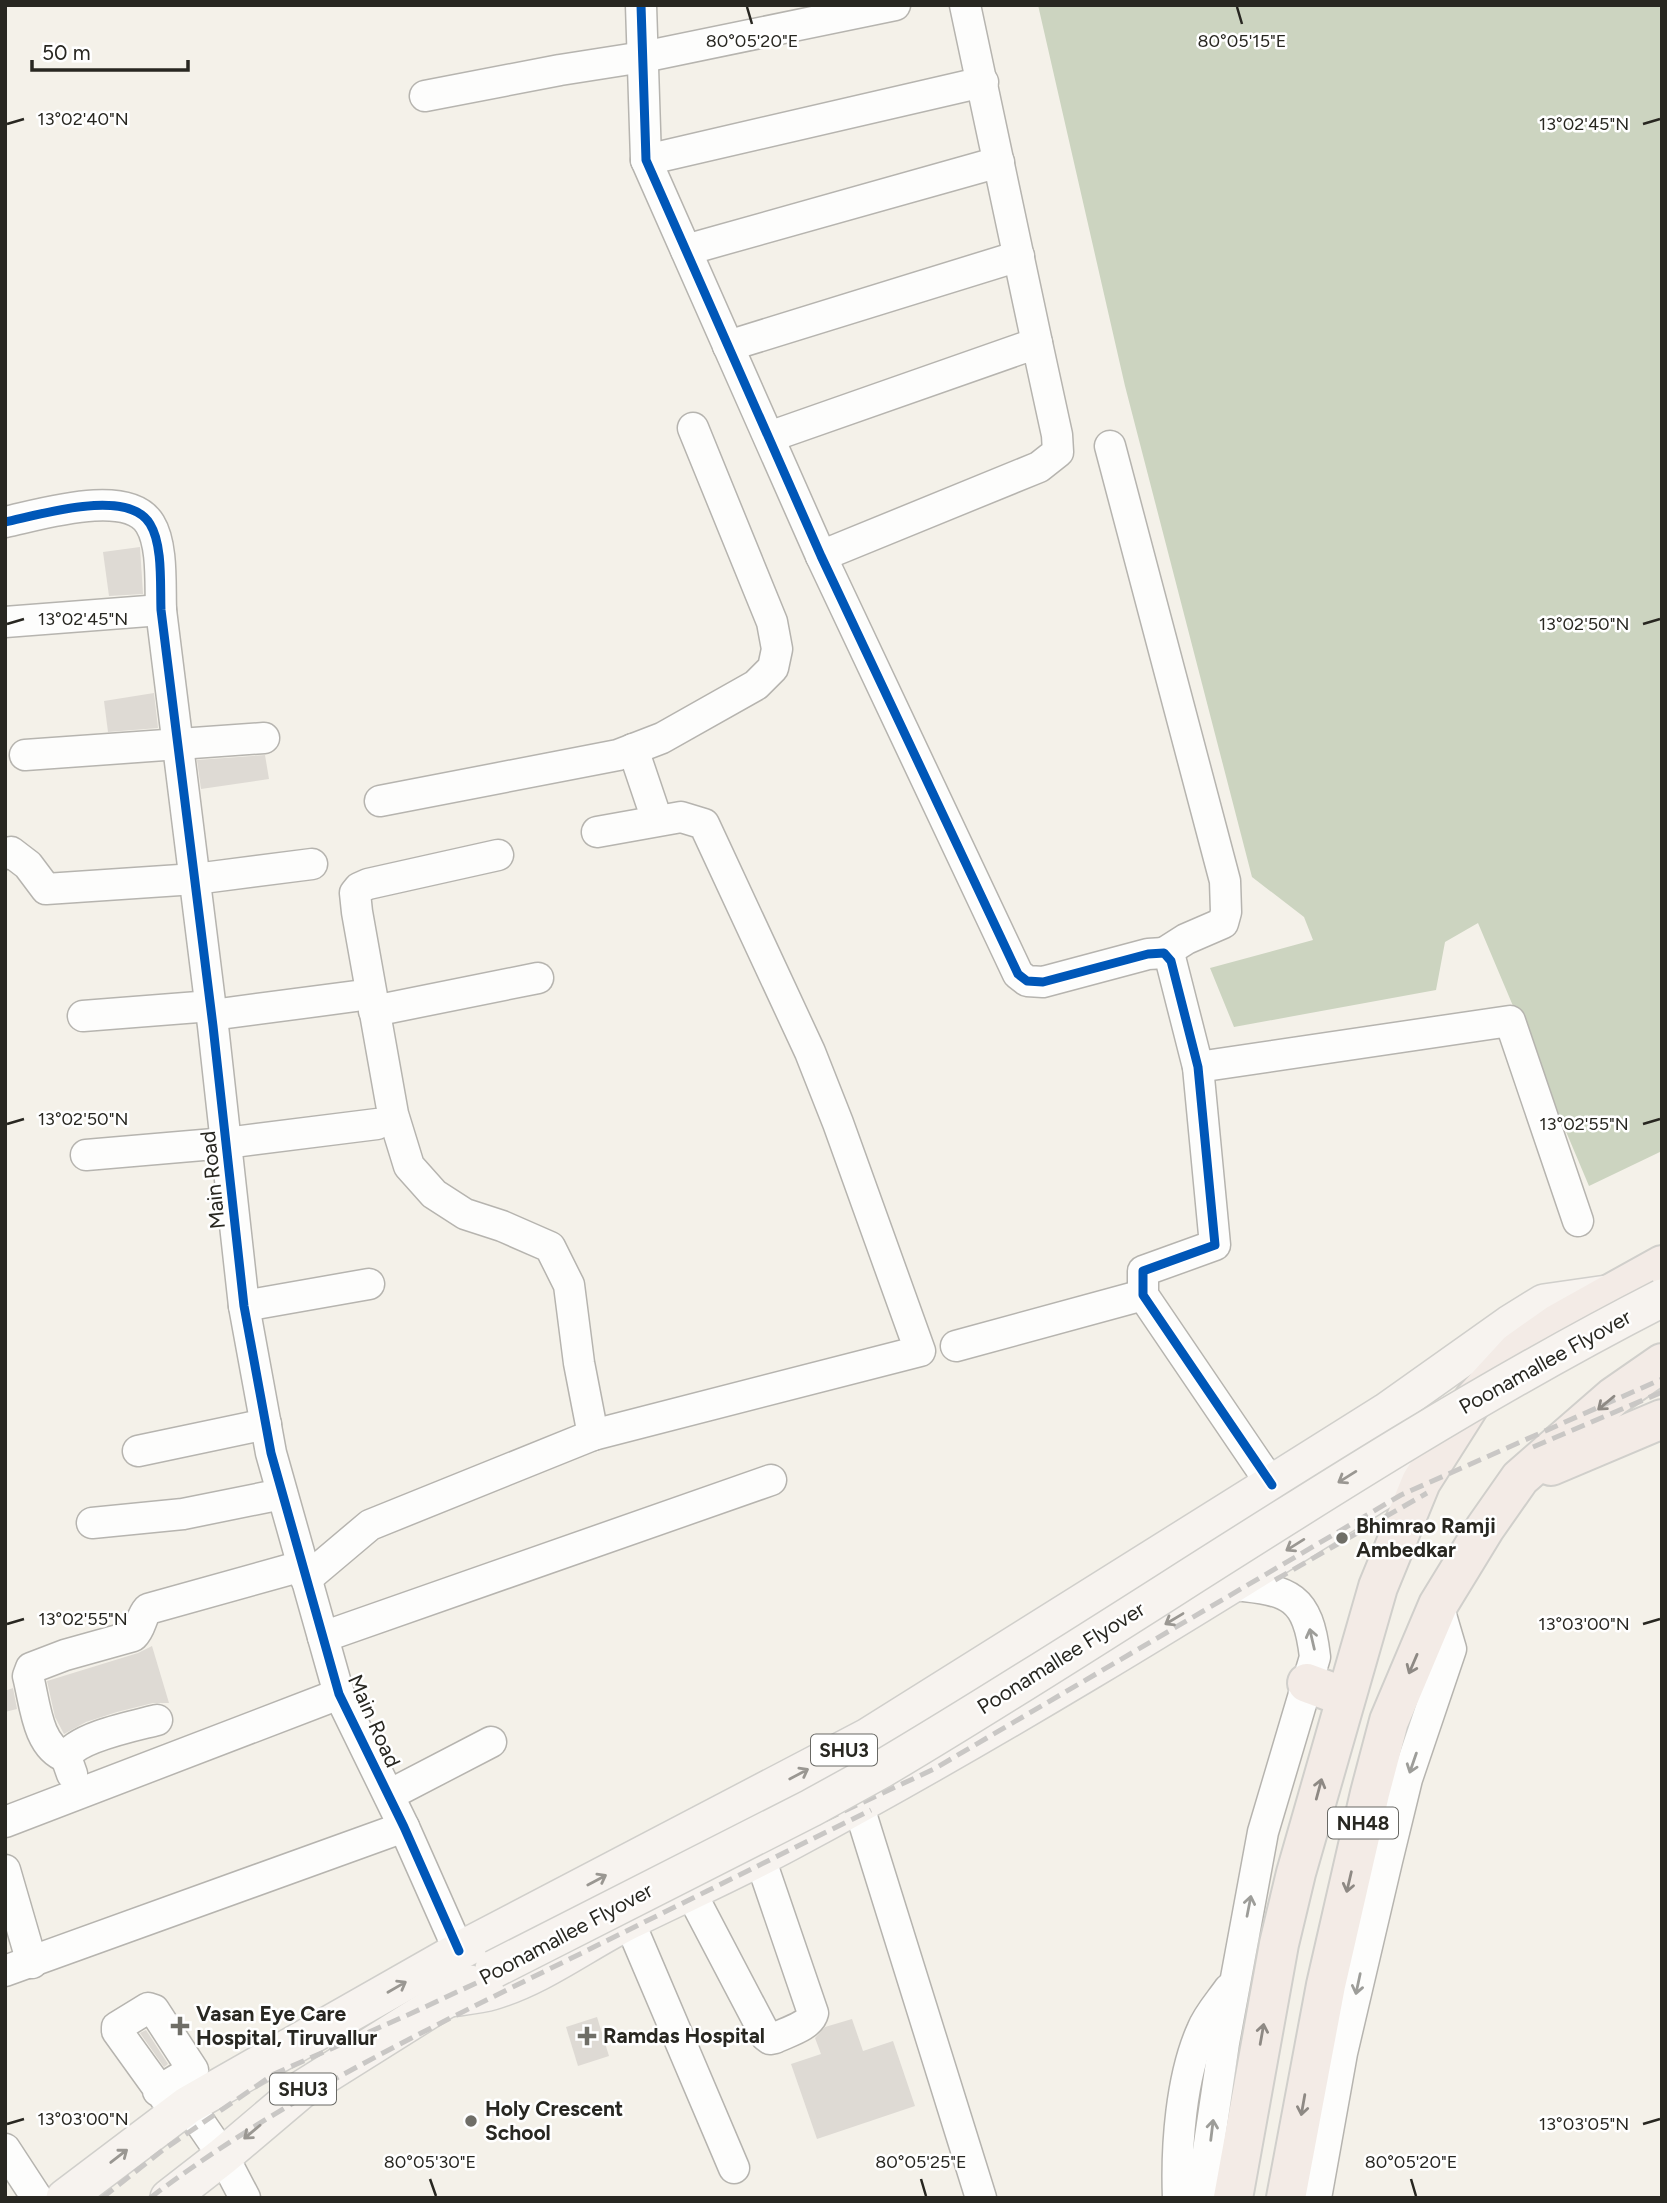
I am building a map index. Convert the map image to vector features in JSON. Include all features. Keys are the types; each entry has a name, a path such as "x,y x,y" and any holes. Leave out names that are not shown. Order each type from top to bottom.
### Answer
{"highway":[{"name":"NH48","path":"1233,2198 1279,1944 1296,1873 1378,1587 1421,1482 1473,1400 1517,1352 1558,1323 1612,1293 1661,1272"},
{"name":"NH48","path":"1286,2198 1326,1985 1370,1793 1389,1721 1438,1605 1485,1528 1520,1478 1613,1397 1662,1363"},
{"path":"1520,1478 1662,1419"},
{"path":"1307,1684 1345,1697"}],"main road":[{"name":"Poonamallee Flyover","path":"450,1998 494,1969 811,1808 880,1770 1489,1391 1661,1272"},
{"name":"SHU3","path":"65,2198 185,2095 869,1737 1381,1415 1544,1303 1612,1293"},
{"path":"450,1998 492,1991 536,1972 629,1921 760,1858 989,1731 1233,1585 1384,1489 1399,1472 1403,1457 1381,1415"},
{"name":"SHU3","path":"169,2198 301,2090 450,1998"}],"street":[{"path":"641,5 646,160 821,556 1018,974 1027,981 1043,982 1148,954 1164,953 1186,939 1223,923 1226,912 1225,881 1110,446"},
{"path":"425,96 643,57 895,5"},
{"path":"821,556 1039,467 1058,452 1057,435 965,5"},
{"path":"646,160 983,82"},
{"path":"686,250 999,162"},
{"path":"728,346 1019,256"},
{"path":"769,437 1037,342"},
{"path":"380,801 618,755 662,738 756,685 773,668 777,649 772,622 693,428"},
{"name":"Main Road","path":"5,522 97,505 116,505 135,510 150,523 158,550 161,610 180,744 244,1306 271,1453 340,1694 404,1827 458,1951"},
{"path":"5,622 161,610"},
{"path":"25,755 264,738"},
{"path":"633,749 657,820"},
{"path":"66,1757 57,1754 44,1737 28,1676 31,1668 65,1655 133,1636 140,1629 144,1613 155,1606 304,1572 370,1525 593,1434 920,1351 810,1052 704,824 681,817 597,832"},
{"path":"5,853 11,852 29,865 46,889 195,879 312,864"},
{"path":"498,855 359,888 355,893 365,1004 409,1166 434,1194 466,1214 550,1247 569,1285 579,1363 593,1434"},
{"path":"1164,953 1171,961 1198,1067 1215,1245 1143,1271 1143,1295 1272,1485"},
{"path":"83,1016 365,1004 538,978"},
{"path":"1198,1067 1510,1021 1578,1221"},
{"path":"86,1155 226,1143 377,1124"},
{"path":"244,1306 369,1284"},
{"path":"956,1346 1143,1295"},
{"path":"138,1451 265,1424"},
{"path":"323,1637 771,1480"},
{"path":"92,1523 183,1514 282,1494"},
{"path":"1201,2198 1263,1832 1315,1657 1312,1636 1300,1606 1285,1594 1269,1588 1233,1585"},
{"path":"1316,2198 1342,2053 1407,1779 1451,1649 1438,1605"},
{"path":"5,1822 340,1694"},
{"path":"66,1757 71,1749 103,1735 157,1720"},
{"path":"388,1795 491,1742"},
{"path":"66,1757 79,1794"},
{"path":"858,1804 981,2198"},
{"path":"5,1870 19,1967 404,1827"},
{"path":"691,1893 766,2036 775,2038 807,2022 813,2012 760,1858"},
{"path":"629,1921 734,2168"},
{"path":"1178,2198 1182,2108 1190,2064 1202,2028 1236,1979"},
{"path":"185,2095 223,2156 245,2198"},
{"path":"5,2149 28,2195"}],"green space":[{"path":"1038,5 1662,5 1662,1151 1589,1186 1478,923 1445,942 1436,990 1234,1027 1210,968 1313,940 1304,917 1252,877 1125,386"}],"building":[{"path":"140,547 143,594 109,596 103,552"},
{"path":"154,693 158,728 108,732 104,701"},
{"path":"265,755 269,779 201,789 197,760"},
{"path":"152,1646 169,1703 153,1703 117,1712 86,1722 64,1734 55,1717 47,1681 138,1653"},
{"path":"13,1688 17,1709 5,1712 5,1691"},
{"path":"597,2017 609,2056 578,2066 566,2027"},
{"path":"852,2019 863,2051 893,2041 915,2106 817,2139 791,2064 821,2054 815,2038 825,2027"},
{"path":"146,2030 168,2064 164,2067 140,2033"}],"railway":[{"path":"102,2198 163,2150 274,2074 412,2013 934,1769 1401,1495 1662,1379"},
{"path":"1533,1447 1662,1392"},
{"path":"1275,1580 1427,1493"},
{"path":"150,2198 240,2136 383,2053 871,1810"}],"cycle path":[{"path":"641,5 646,160 821,556 1018,974 1027,981 1043,982 1148,954 1164,953 1171,961 1198,1067 1215,1245 1143,1271 1143,1295 1272,1485"},
{"path":"5,522 82,506 103,505 123,507 139,513 150,524 154,533 159,554 161,610 213,1026 244,1306 271,1453 339,1694 404,1827 459,1951"}],"place":[{"name":"Bhimrao Ramji Ambedkar","path":"1342,1538"},
{"name":"Vasan Eye Care Hospital, Tiruvallur","path":"180,2026"},
{"name":"Ramdas Hospital","path":"587,2036"},
{"name":"Holy Crescent School","path":"471,2121"}]}
